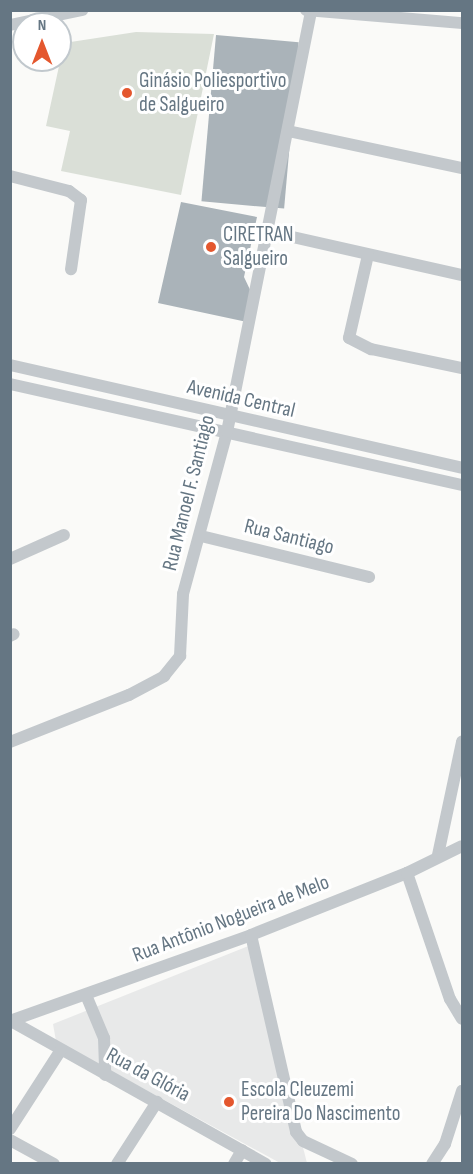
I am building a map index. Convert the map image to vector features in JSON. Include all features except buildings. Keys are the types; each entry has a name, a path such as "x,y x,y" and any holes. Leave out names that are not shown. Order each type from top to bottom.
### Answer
{"street":[{"path":"10,25 82,10"},
{"path":"306,10 462,23"},
{"name":"Rua Manoel F. Santiago","path":"10,742 129,695 164,676 175,664 183,648 183,594 201,536 226,432 311,11"},
{"path":"288,131 462,168"},
{"path":"10,176 69,191 81,200 71,269"},
{"path":"266,231 462,275"},
{"path":"369,255 349,338 354,344 370,349 462,368"},
{"name":"Avenida Central","path":"10,365 462,468"},
{"name":"Avenida Central","path":"10,384 462,485"},
{"path":"10,559 64,535"},
{"name":"Rua Santiago","path":"201,536 369,576"},
{"path":"438,855 462,742"},
{"name":"Rua Antônio Nogueira de Melo","path":"11,1020 251,935 407,873 438,855 462,846"},
{"path":"407,873 450,999 462,1019"},
{"path":"251,935 296,1132 303,1141 352,1164"},
{"path":"86,995 104,1038 105,1075"},
{"name":"Rua da Glória","path":"11,1020 266,1164"},
{"path":"10,1129 61,1050"},
{"path":"432,1164 445,1144 460,1099"},
{"path":"117,1164 157,1102"},
{"path":"10,1140 54,1164"},
{"path":"234,1164 242,1150"}],"shaded area":[{"name":"Ginásio Poliesportivo de Salgueiro","path":"136,32 214,34 181,195 61,171 70,131 46,126 58,72 72,72 72,42"},
{"name":"Escola Cleuzemi Pereira Do Nascimento","path":"251,945 307,1163 280,1163 56,1041 53,1024"}],"place":[{"name":"Ginásio Poliesportivo de Salgueiro","path":"127,93"},
{"name":"CIRETRAN Salgueiro","path":"211,247"},
{"name":"Escola Cleuzemi Pereira Do Nascimento","path":"229,1102"}]}
